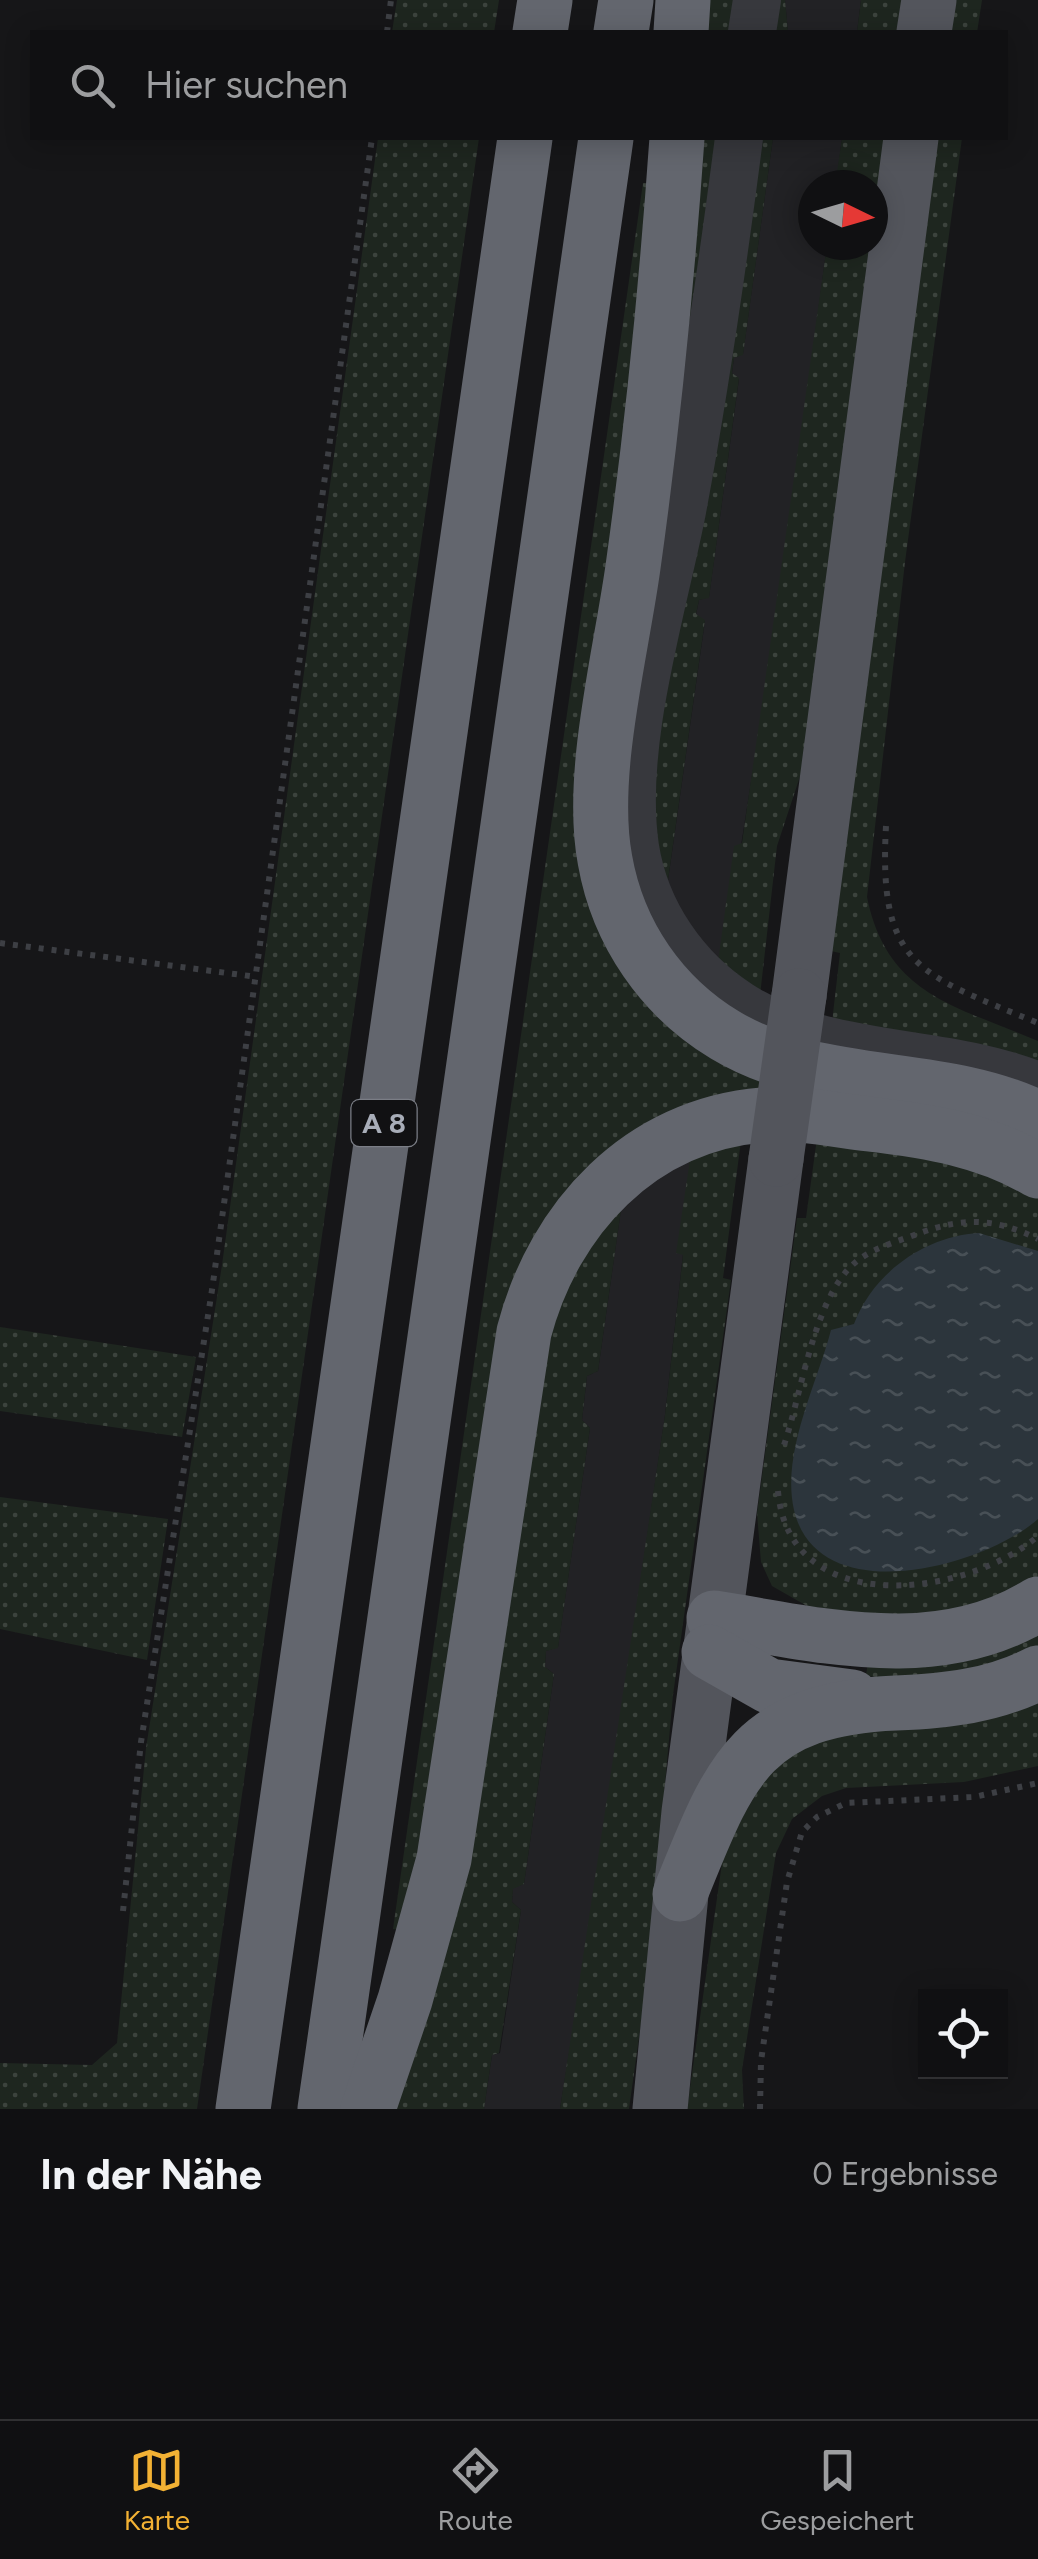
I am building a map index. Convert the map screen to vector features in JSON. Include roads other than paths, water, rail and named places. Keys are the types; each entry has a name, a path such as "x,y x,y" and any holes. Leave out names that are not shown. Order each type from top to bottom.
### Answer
{"highway":[{"path":"540,30 544,0"},
{"path":"621,30 626,0"},
{"path":"681,30 682,0"},
{"name":"A 8","path":"242,2109 525,140"},
{"path":"324,2109 606,140"},
{"path":"677,140 651,430 602,785 604,858 617,905 646,962 678,1000 746,1046 820,1071 969,1094 1038,1118"},
{"path":"368,2109 428,1924 451,1825 524,1332 542,1278 567,1230 602,1188 651,1151 703,1128 760,1115 821,1118 948,1136 985,1146 1038,1170"},
{"path":"711,1635 928,1641 993,1627 1038,1604"},
{"path":"711,1635 768,1686 836,1692 874,1704"},
{"path":"680,1894 722,1792 748,1756 802,1720 874,1704 971,1697 1038,1673"}],"main road":[{"path":"924,30 928,0"},
{"path":"660,2109 680,1894 711,1635 800,996 911,140"}],"lane":[{"path":"752,30 756,0"},
{"path":"739,140 701,401 643,702 632,807 644,884 683,954 745,1008 823,1039 989,1070 1038,1086"}],"water":[{"path":"979,1233 1038,1251 1038,1519 1013,1537 943,1564 905,1571 868,1570 835,1561 809,1542 794,1510 791,1488 796,1442 831,1330 854,1324 874,1289 903,1260 939,1241"}]}
